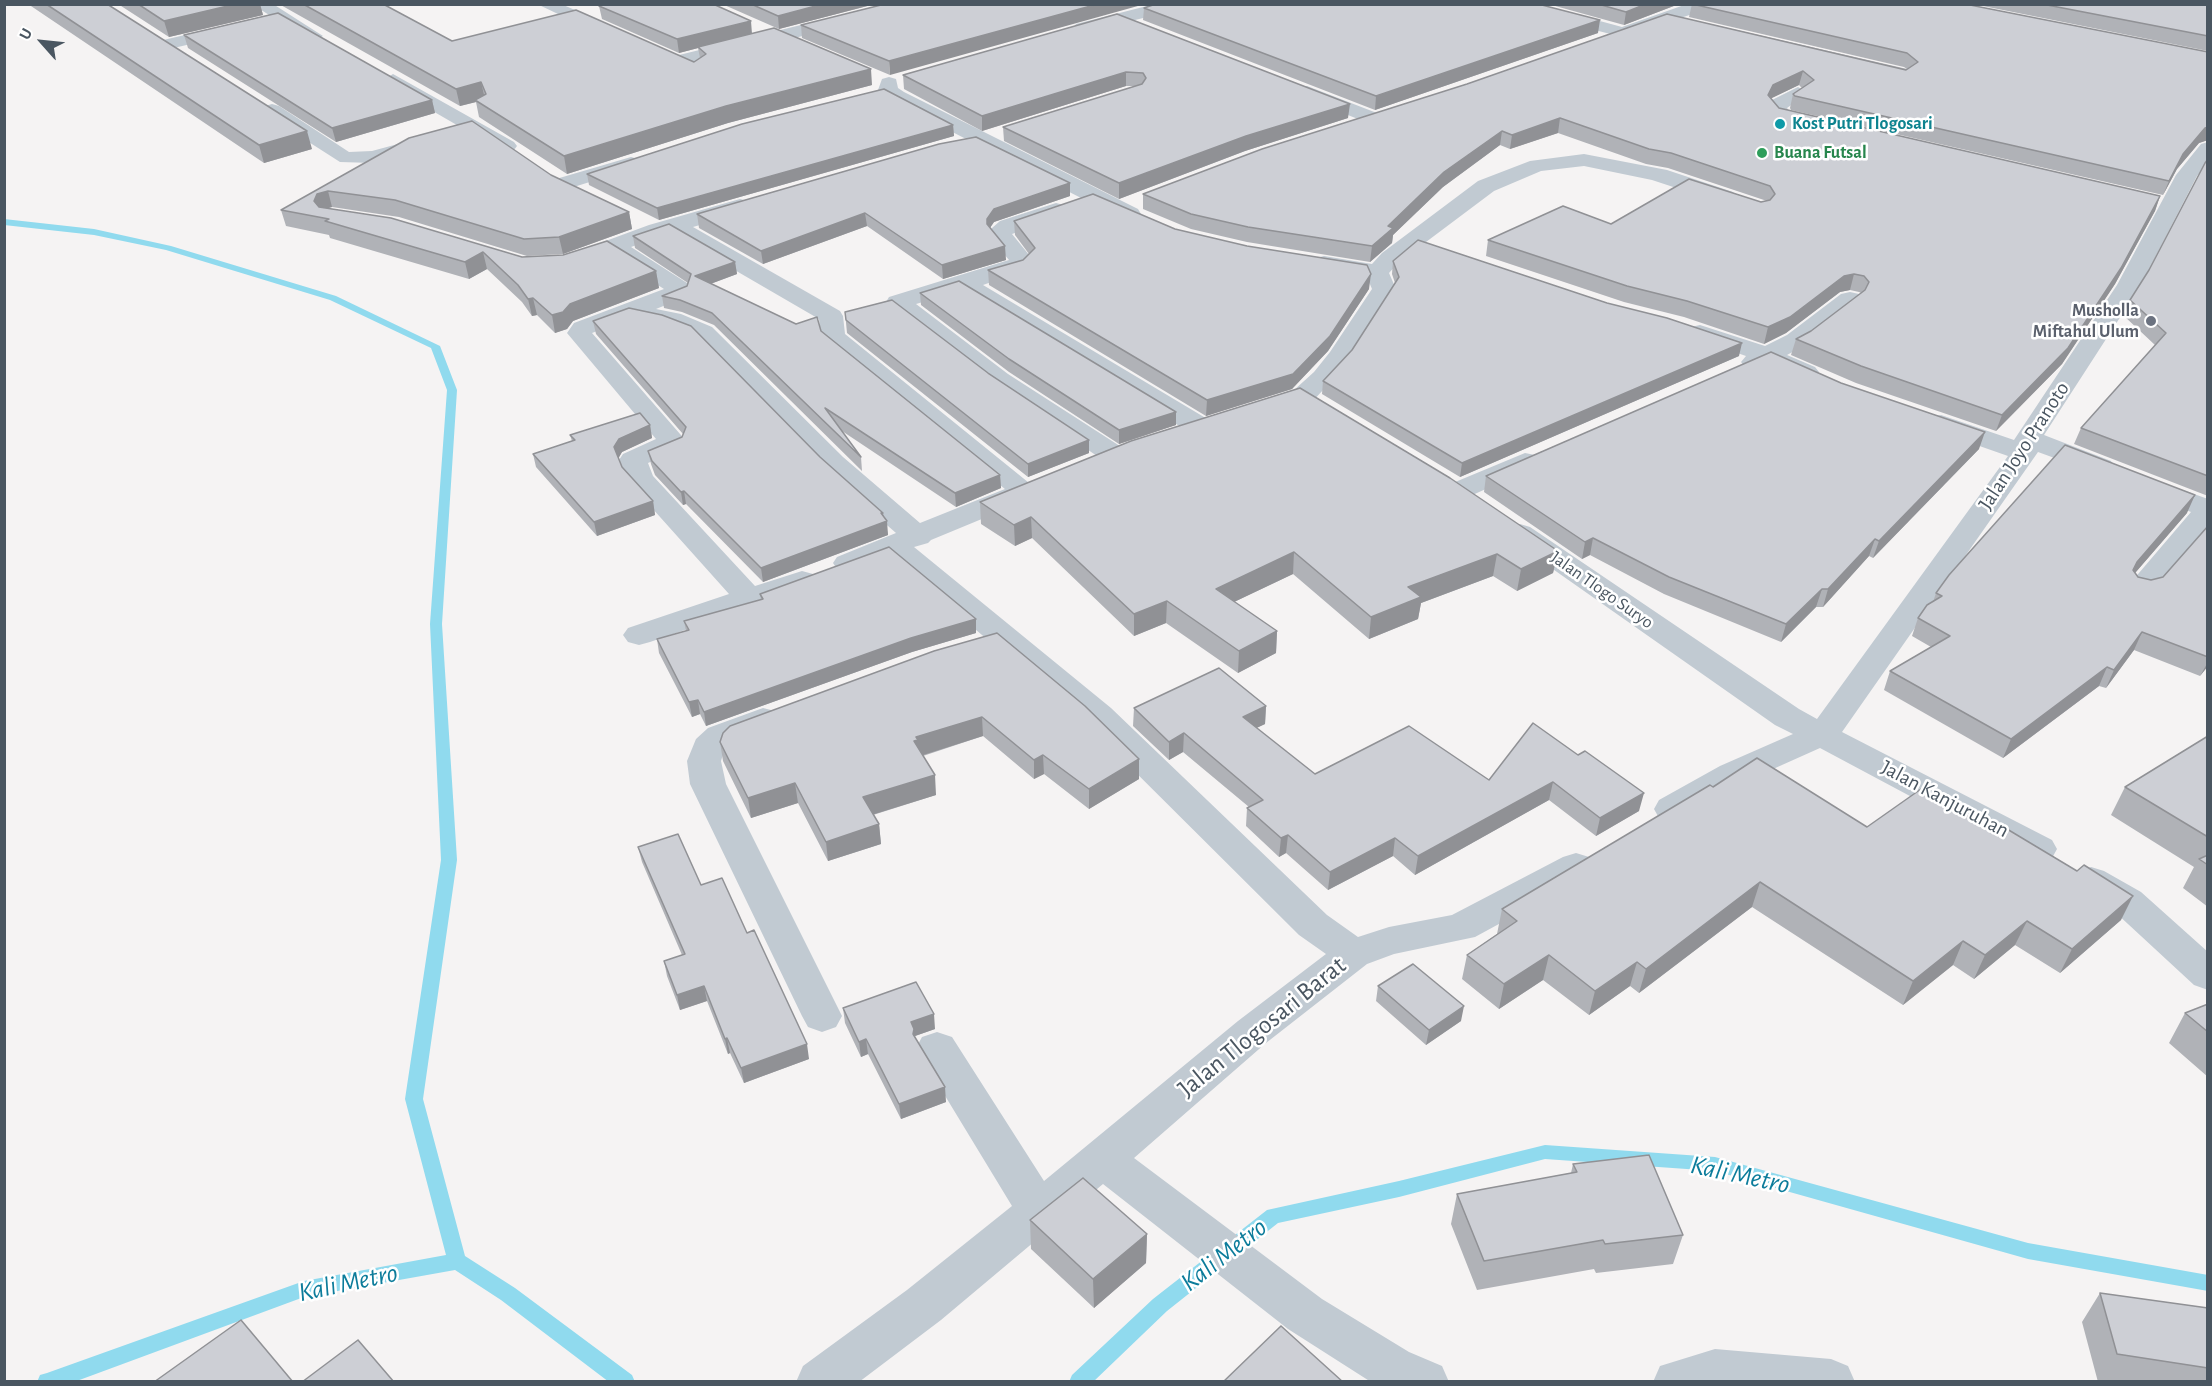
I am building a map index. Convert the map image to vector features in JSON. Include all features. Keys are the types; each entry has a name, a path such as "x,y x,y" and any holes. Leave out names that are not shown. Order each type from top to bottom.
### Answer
{"street":[{"path":"544,4 616,35"},
{"path":"678,61 909,4"},
{"path":"1059,34 1178,4"},
{"path":"1515,4 1622,32"},
{"path":"1593,43 1705,4"},
{"path":"165,45 255,18 282,18 334,47"},
{"path":"1118,19 1152,32"},
{"path":"1662,19 1696,27"},
{"path":"749,24 809,49"},
{"path":"148,34 186,57"},
{"path":"657,52 702,72"},
{"path":"375,70 479,128 526,159"},
{"path":"884,83 980,140 1118,209 1143,211"},
{"path":"1286,84 1375,118"},
{"path":"1798,93 1779,104 1777,108 1783,116 1840,130"},
{"path":"256,100 339,155 360,159 479,128"},
{"path":"1347,127 1396,112"},
{"path":"947,146 980,140 1014,129"},
{"name":"Jalan Joyo Pranoto","path":"1823,734 2026,445 2129,285 2160,204 2208,148"},
{"path":"564,184 650,157"},
{"path":"1306,260 1377,272 1423,244 1486,186 1514,173 1562,161 1584,160 1613,164 1659,175 1747,204"},
{"path":"545,172 595,200"},
{"path":"1025,491 833,337 865,310 964,283 1020,264 1022,261 1001,237 1000,233 1003,229 1094,197"},
{"path":"548,264 566,263 666,228 764,198"},
{"path":"626,215 666,228 865,310 999,379 1128,452 1083,468"},
{"path":"614,247 680,288 676,294 583,328 579,333 673,442 637,456 632,463 640,479 750,599"},
{"path":"1172,438 1222,423 1312,403 1384,289 1377,272"},
{"path":"964,283 1222,423"},
{"path":"1732,373 1796,340 1850,299"},
{"path":"629,311 672,319 703,332 833,463 906,542 1006,636 1099,716 1313,925 1353,954"},
{"path":"1674,324 1766,355 1827,382"},
{"path":"1914,414 2026,445 2208,510 2142,587"},
{"path":"1458,491 1545,453"},
{"name":"Jalan Tlogo Suryo","path":"1429,473 1787,717 1823,734"},
{"path":"639,635 750,599 906,542 1052,480"},
{"path":"965,648 1006,636"},
{"path":"788,710 720,736 708,747 704,761 708,784 822,1016"},
{"path":"1645,825 1732,774 1823,734"},
{"name":"Jalan Kanjuruhan","path":"1823,734 2037,848 2128,902 2208,975"},
{"name":"Jalan Tlogosari Barat","path":"820,1382 924,1305 1103,1159 1252,1032 1353,954 1389,941 1461,927 1564,874 1607,848"},
{"path":"937,1048 1039,1211"},
{"path":"1103,1159 1305,1314 1392,1368 1425,1382"},
{"path":"1677,1382 1715,1371 1831,1382"}],"building":[{"path":"46,4 107,4 307,131 259,145"},
{"path":"138,4 236,4 164,21"},
{"path":"303,4 383,4 452,41 576,10 694,62 706,54 698,47 774,28 871,69 726,106 564,156 475,100 486,94 481,82 456,89"},
{"path":"606,4 713,4 751,21 677,39 599,6"},
{"path":"751,4 823,4 778,16"},
{"path":"885,4 1098,4 889,61 801,25"},
{"path":"1156,4 1538,4 1600,20 1376,96 1144,8"},
{"path":"1598,4 1646,4 1626,12"},
{"path":"1692,4 1965,4 2208,52 2208,127 2183,154 2169,181 1795,96 1793,94 1814,80 1803,71 1773,85 1768,95 1779,108 2160,196 2121,268 2068,348 2002,415 1861,366 1796,339 1811,331 1865,290 1869,282 1864,276 1854,274 1844,276 1790,317 1768,327 1687,301 1627,286 1488,240 1563,206 1611,224 1689,179 1761,202 1770,200 1775,194 1770,186 1671,153 1649,149 1560,118 1512,135 1502,131 1444,172 1388,226 1393,228 1372,246 1248,227 1191,214 1143,194 1262,149 1467,84 1667,14 1906,70 1918,62 1907,53"},
{"path":"2042,4 2208,4 2208,36"},
{"path":"278,13 432,100 332,128 184,35"},
{"path":"1117,14 1350,104 1246,136 1119,183 1003,127 1142,84 1146,78 1143,73 1126,72 982,116 903,75"},
{"path":"884,89 953,125 657,208 587,174 742,124"},
{"path":"472,121 551,175 629,212 559,237 524,239 395,200 328,191 317,194 314,201 319,207 391,218 522,257 563,255 607,241 656,271 570,304 563,312 552,315 533,298 528,299 518,285 483,252 465,262 325,221 329,219 281,210 409,138"},
{"path":"976,137 1070,183 994,209 987,219 987,224 1005,246 942,265 865,213 761,251 697,214 939,144"},
{"path":"2208,159 2208,476 2081,428 2166,333 2130,300 2149,270"},
{"path":"1093,194 1175,229 1247,246 1367,265 1371,274 1330,336 1293,374 1207,400 988,270 1023,260 1035,248 1014,221"},
{"path":"669,224 735,262 695,276 796,324 817,317 821,331 1000,475 955,493 825,408 861,457 712,313 680,300 662,296 687,286 691,274 633,236"},
{"path":"1418,240 1607,303 1667,318 1742,343 1462,463 1323,381 1352,350 1399,277 1393,261"},
{"path":"959,281 1176,412 1119,430 1009,359 920,293"},
{"path":"892,300 988,373 1089,440 1028,464 846,320 845,312"},
{"path":"629,308 662,315 691,326 820,457 883,513 881,513 887,521 761,568 684,491 681,492 652,461 648,451 682,437 686,427 593,321"},
{"path":"1771,352 1841,383 1985,432 1879,541 1875,539 1828,589 1822,589 1786,624 1669,577 1593,538 1585,542 1486,476"},
{"path":"1300,388 1450,478 1558,551 1521,569 1497,554 1408,587 1421,597 1371,617 1294,552 1216,589 1277,631 1239,651 1167,601 1134,614 1031,517 1014,525 980,502 1131,441"},
{"path":"640,413 650,425 619,439 614,447 622,467 653,501 594,522 533,454 575,440 570,435"},
{"path":"2065,445 2195,495 2137,562 2133,570 2138,577 2151,580 2163,577 2208,526 2208,657 2142,632 2114,670 2107,667 2011,739 1890,671 1950,636 1918,618 1927,605 1942,596 1936,593 1949,575"},
{"path":"889,547 976,619 911,638 704,712 698,700 689,702 657,639 689,630 684,621 763,599 760,594"},
{"path":"997,633 1085,706 1139,759 1089,789 1043,755 1034,760 982,717 916,737 918,740 914,741 935,775 863,797 879,824 826,842 795,783 748,798 720,742 723,733 730,726 934,651"},
{"path":"1219,668 1266,706 1243,717 1315,774 1409,726 1489,780 1533,723 1578,755 1585,751 1644,793 1600,818 1553,782 1418,856 1395,838 1330,872 1288,835 1281,838 1247,808 1263,800 1184,733 1169,742 1134,708"},
{"path":"2208,736 2208,837 2125,787"},
{"path":"1757,758 1867,827 1921,789 1994,832 2002,826 2077,871 2084,865 2133,896 2072,949 2027,921 1985,955 1963,941 1913,981 1760,882 1646,969 1637,962 1595,991 1549,955 1504,984 1467,955 1517,921 1502,909 1710,785 1713,787"},
{"path":"678,834 701,885 722,878 747,933 754,930 807,1044 741,1068 727,1038 725,1039 704,986 677,995 664,961 685,954 638,847"},
{"path":"2208,855 2208,865 2199,859"},
{"path":"1413,964 1464,1006 1429,1030 1378,986"},
{"path":"916,982 934,1014 911,1022 914,1029 913,1034 945,1087 899,1104 866,1039 859,1042 843,1008"},
{"path":"2208,1004 2208,1032 2185,1013"},
{"path":"1649,1155 1683,1235 1605,1244 1603,1240 1484,1261 1457,1194 1577,1172 1573,1164"},
{"path":"1083,1178 1147,1234 1093,1279 1030,1220"},
{"path":"2100,1293 2208,1308 2208,1368 2117,1354"},
{"path":"241,1320 293,1382 154,1382"},
{"path":"1281,1326 1343,1382 1223,1382"},
{"path":"358,1340 394,1382 302,1382"}],"waterway":[{"path":"4,222 94,232 168,248 333,298 435,346 452,390 436,624 449,860 414,1099 457,1261"},
{"name":"Kali Metro","path":"1079,1382 1160,1305 1273,1216 1399,1189 1545,1152 1715,1164 2028,1251 2208,1283"},
{"name":"Kali Metro","path":"47,1382 304,1289 457,1261"},
{"name":"Kali Metro","path":"457,1261 508,1294 625,1382"}],"place":[{"name":"Kost Putri Tlogosari","path":"1780,124"},
{"name":"Buana Futsal","path":"1762,153"},
{"name":"Musholla Miftahul Ulum","path":"2151,321"}]}
